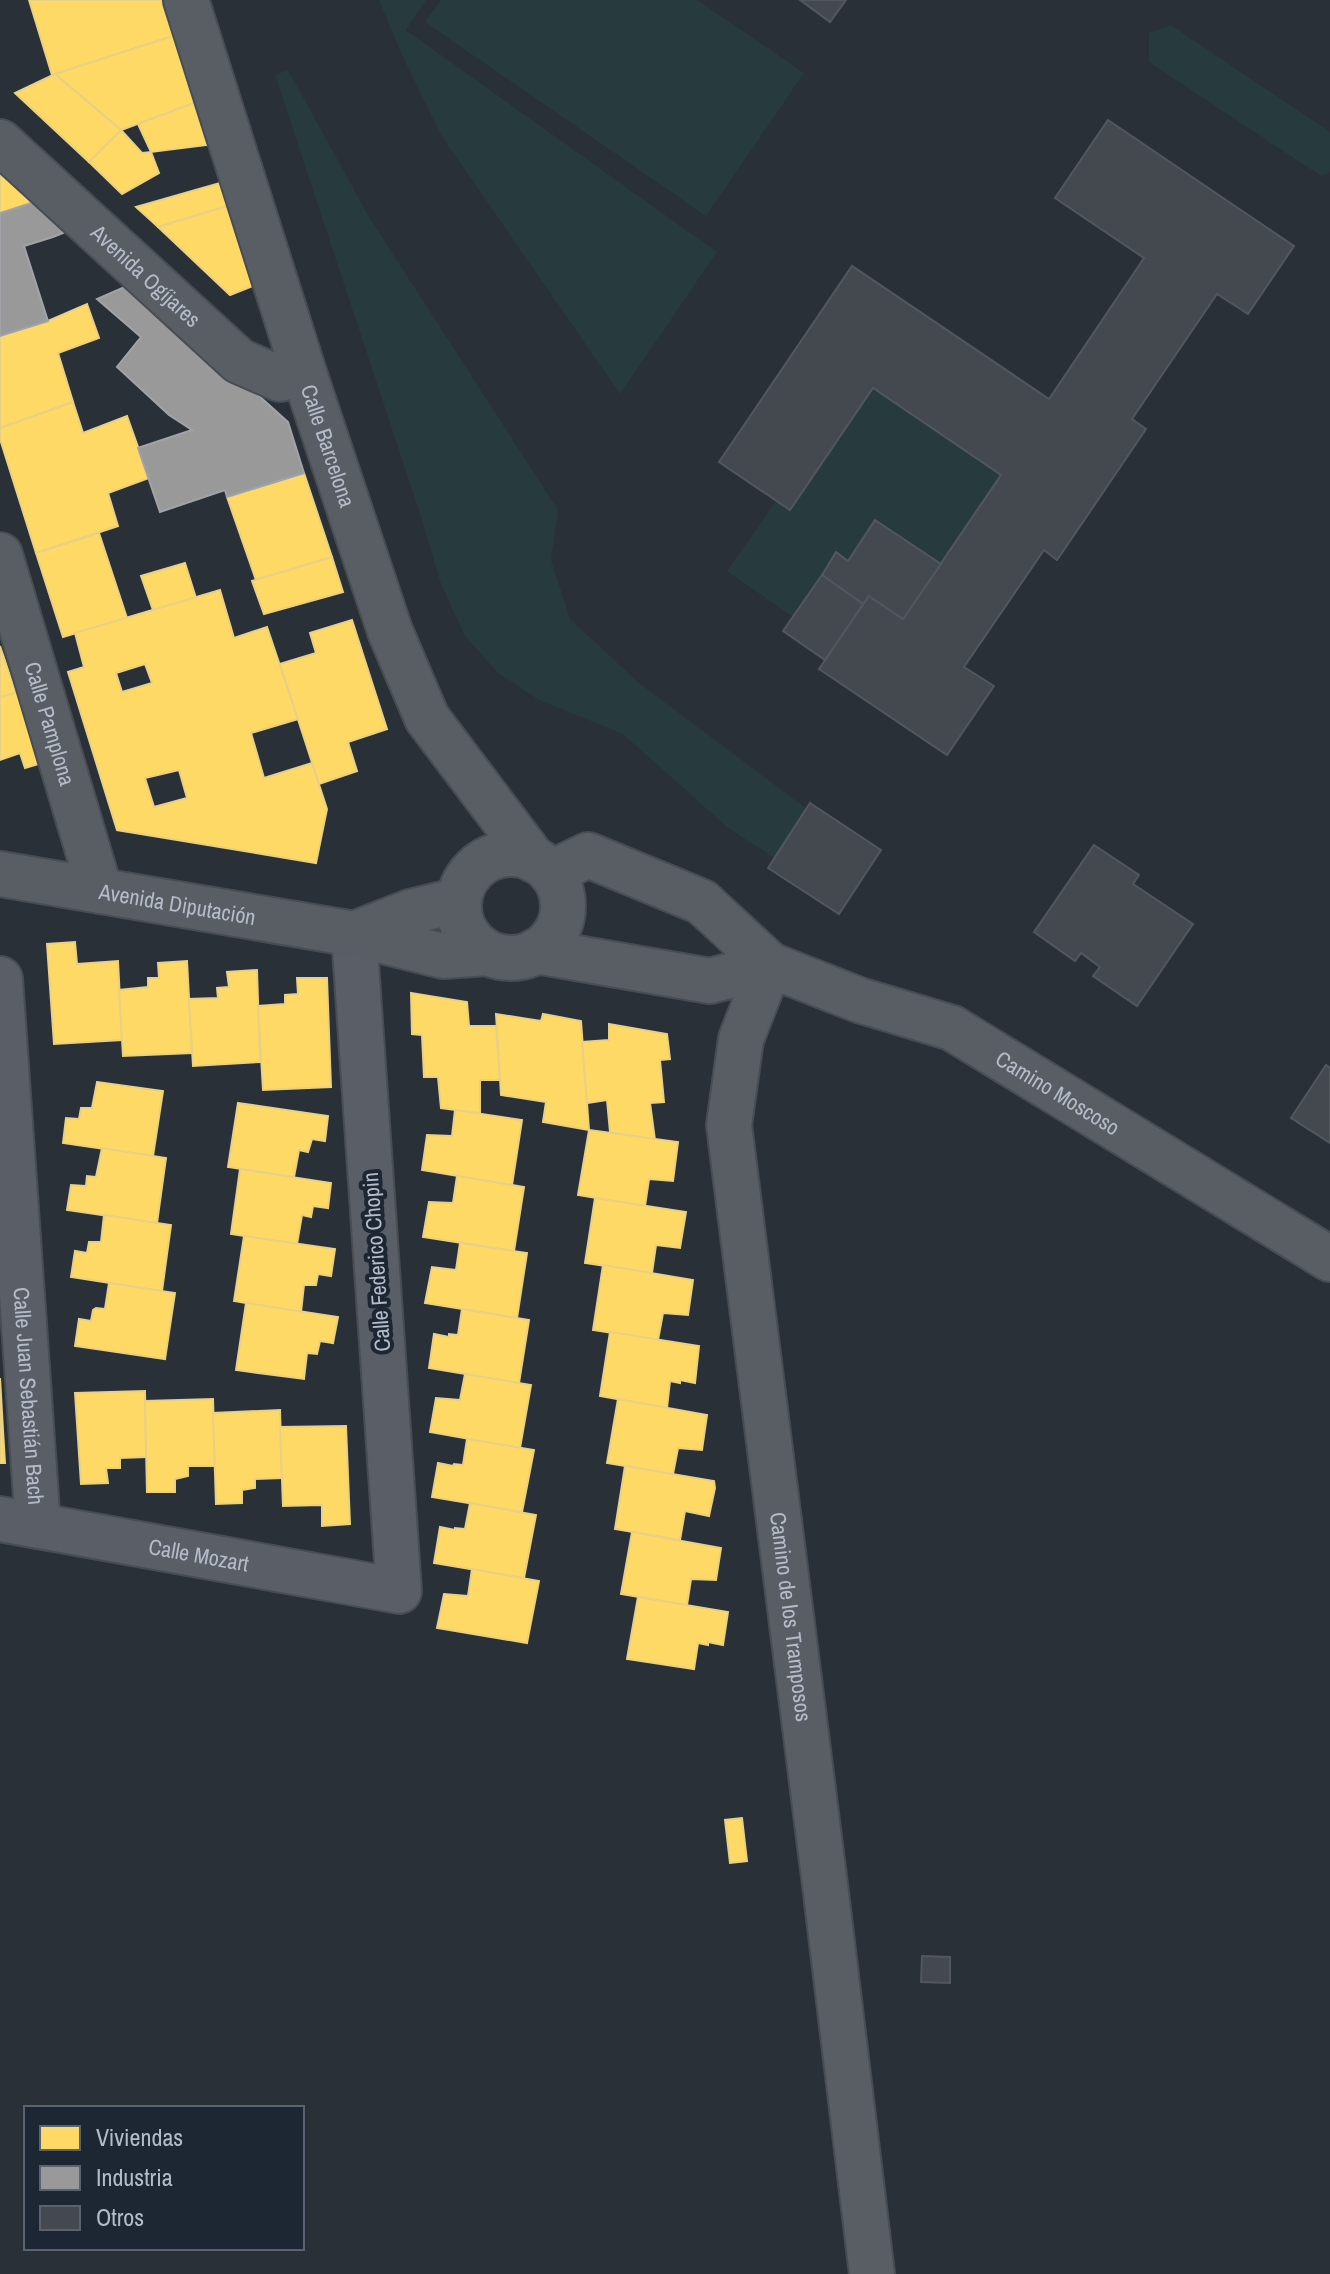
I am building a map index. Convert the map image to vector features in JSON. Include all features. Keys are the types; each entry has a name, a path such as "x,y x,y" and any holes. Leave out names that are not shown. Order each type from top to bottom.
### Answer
{"street":[{"name":"Calle Barcelona","path":"186,0 304,373 386,618 427,718 542,866"},
{"name":"Avenida Ogíjares","path":"0,142 239,361 280,379 304,373"},
{"name":"Calle Pamplona","path":"0,555 100,891"},
{"path":"504,854 520,855 542,866 562,895 559,925 550,940 536,951 511,958 488,953 476,945 467,935 458,911 468,876 489,859 504,854"},
{"name":"Camino Moscoso","path":"542,866 588,855 702,902 770,965 859,1000 952,1028 1330,1259"},
{"name":"Avenida Diputación","path":"0,874 354,934 443,956 488,953"},
{"path":"354,934 410,912 459,900"},
{"name":"Calle Federico Chopin","path":"354,934 399,1591"},
{"path":"536,951 710,981 770,965"},
{"name":"Camino de los Tramposos","path":"770,965 741,1039 729,1125 872,2274"},
{"name":"Calle Juan Sebastián Bach","path":"0,979 19,1523"},
{"name":"Calle Mozart","path":"19,1523 399,1591"}],"green space":[{"path":"379,0 426,0 406,30 717,252 620,394 441,135"},
{"path":"441,0 697,0 804,73 706,216 425,22"},
{"path":"1171,25 1330,132 1330,172 1321,176 1149,62 1149,33"},
{"path":"288,70 369,217 558,510 551,560 570,619 639,683 807,809 774,858 727,827 623,734 539,700 498,673 465,636 441,584 275,75"},
{"path":"873,388 1001,475 941,564 848,561 835,553 793,617 727,571 776,501"}],"building: Viviendas":[{"path":"29,0 161,0 173,36 52,75"},
{"path":"173,36 194,103 121,130 55,74"},
{"path":"55,74 121,130 89,162 15,93"},
{"path":"194,103 207,145 151,152 138,124"},
{"path":"121,130 142,153 151,152 159,173 122,194 89,162"},
{"path":"0,164 41,200 0,213"},
{"path":"220,183 227,206 158,227 136,207"},
{"path":"227,206 253,286 230,295 158,227"},
{"path":"87,304 99,338 58,353 73,402 0,428 0,336 48,321"},
{"path":"73,402 83,433 127,416 149,478 108,493 118,526 36,553 0,439 0,428"},
{"path":"304,473 332,557 256,580 227,497"},
{"path":"99,533 127,618 63,637 36,553"},
{"path":"332,557 343,592 264,614 252,581"},
{"path":"185,563 196,598 153,610 141,576"},
{"path":"220,590 234,638 267,627 298,719 251,733 264,778 312,763 327,809 316,863 117,830 68,672 84,667 75,633","holes":["145,664 152,683 122,692 116,673","179,770 187,798 154,807 145,778"]},
{"path":"352,620 387,729 348,742 357,771 319,784 280,664 316,653 310,633"},
{"path":"0,646 16,693 0,697"},
{"path":"29,689 52,760 25,768 20,753 0,760 0,697"},
{"path":"75,942 77,964 118,961 122,1040 54,1044 47,944"},
{"path":"187,961 192,1053 123,1056 119,990 148,987 148,978 159,978 158,963"},
{"path":"257,970 260,1062 193,1066 189,999 218,998 217,988 229,987 227,972"},
{"path":"297,978 327,978 331,1087 263,1090 258,1006 285,1004 285,995 298,994"},
{"path":"411,993 467,1002 469,1026 496,1026 500,1080 480,1080 480,1113 441,1108 438,1077 424,1077 422,1035 412,1034"},
{"path":"496,1014 541,1021 543,1014 581,1021 589,1130 543,1122 546,1102 501,1095"},
{"path":"609,1024 667,1034 670,1059 660,1060 664,1102 650,1103 655,1140 610,1132 607,1100 587,1103 582,1042 609,1040"},
{"path":"97,1082 163,1091 153,1156 63,1143 66,1118 79,1119 81,1108 92,1108"},
{"path":"238,1103 328,1116 325,1141 312,1139 308,1152 299,1150 294,1177 228,1167"},
{"path":"455,1110 522,1120 512,1185 422,1170 427,1135 452,1136"},
{"path":"589,1130 678,1142 673,1181 649,1179 645,1206 578,1195"},
{"path":"102,1148 166,1158 157,1223 67,1210 71,1185 86,1186 87,1176 96,1177"},
{"path":"240,1169 331,1183 328,1208 313,1206 311,1217 302,1215 297,1244 231,1234"},
{"path":"457,1176 524,1187 514,1251 423,1237 429,1202 453,1203"},
{"path":"595,1198 686,1212 680,1248 656,1245 652,1273 585,1263"},
{"path":"104,1215 171,1225 162,1291 71,1277 75,1251 87,1253 89,1242 101,1242"},
{"path":"244,1236 335,1249 331,1276 318,1274 316,1285 304,1285 301,1312 234,1301"},
{"path":"460,1243 527,1253 517,1318 425,1303 432,1267 456,1270"},
{"path":"603,1265 693,1280 688,1315 663,1313 658,1340 593,1330"},
{"path":"109,1283 175,1293 165,1359 75,1346 79,1319 91,1321 93,1310 105,1309"},
{"path":"246,1303 338,1317 333,1343 320,1341 317,1354 307,1353 304,1379 236,1370"},
{"path":"462,1309 529,1320 519,1383 429,1368 434,1334 458,1335"},
{"path":"610,1332 699,1346 695,1383 670,1381 667,1408 600,1396"},
{"path":"465,1374 531,1385 520,1448 430,1432 436,1398 460,1400"},
{"path":"0,1378 3,1430 5,1463 0,1463"},
{"path":"145,1391 146,1457 120,1458 120,1468 106,1468 108,1483 81,1484 75,1393"},
{"path":"213,1399 215,1466 188,1466 188,1476 175,1479 175,1492 147,1492 145,1401"},
{"path":"618,1399 707,1415 702,1450 678,1448 673,1474 607,1463"},
{"path":"280,1410 282,1478 255,1479 255,1488 242,1490 242,1503 216,1504 213,1413"},
{"path":"346,1426 350,1524 322,1526 322,1505 283,1506 280,1427"},
{"path":"467,1439 534,1450 522,1512 432,1497 438,1463 463,1465"},
{"path":"625,1466 714,1481 709,1516 685,1511 680,1540 615,1529"},
{"path":"470,1503 536,1515 524,1578 434,1563 440,1527 465,1529"},
{"path":"632,1532 721,1548 716,1580 691,1579 687,1605 621,1594"},
{"path":"472,1569 539,1581 527,1643 437,1628 444,1594 468,1596"},
{"path":"638,1597 728,1612 723,1645 698,1643 694,1669 627,1659"},
{"path":"742,1818 747,1861 730,1863 725,1820"}],"building: Industria":[{"path":"41,200 73,229 24,246 48,321 0,336 0,213"},
{"path":"134,283 288,422 304,473 227,497 225,490 160,512 138,448 192,430 169,415 117,367 141,337 97,299"}],"building: Otros":[{"path":"800,0 846,0 830,22"},
{"path":"1108,120 1294,246 1248,314 1217,294 1132,419 1146,429 1104,491 1057,560 1044,550 964,667 994,686 947,755 819,669 869,596 903,619 1001,475 873,388 790,510 719,462 852,266 1049,399 1144,258 1055,198"},
{"path":"875,520 941,564 903,619 869,596 863,604 822,575 836,552 848,561"},
{"path":"822,575 863,604 825,660 783,631"},
{"path":"810,803 881,850 839,914 768,868"},
{"path":"1094,845 1139,875 1133,884 1193,924 1137,1006 1093,976 1100,967 1081,953 1075,961 1034,932"},
{"path":"1326,1065 1330,1068 1330,1143 1291,1118"},
{"path":"922,1956 950,1957 950,1983 921,1982"}]}
